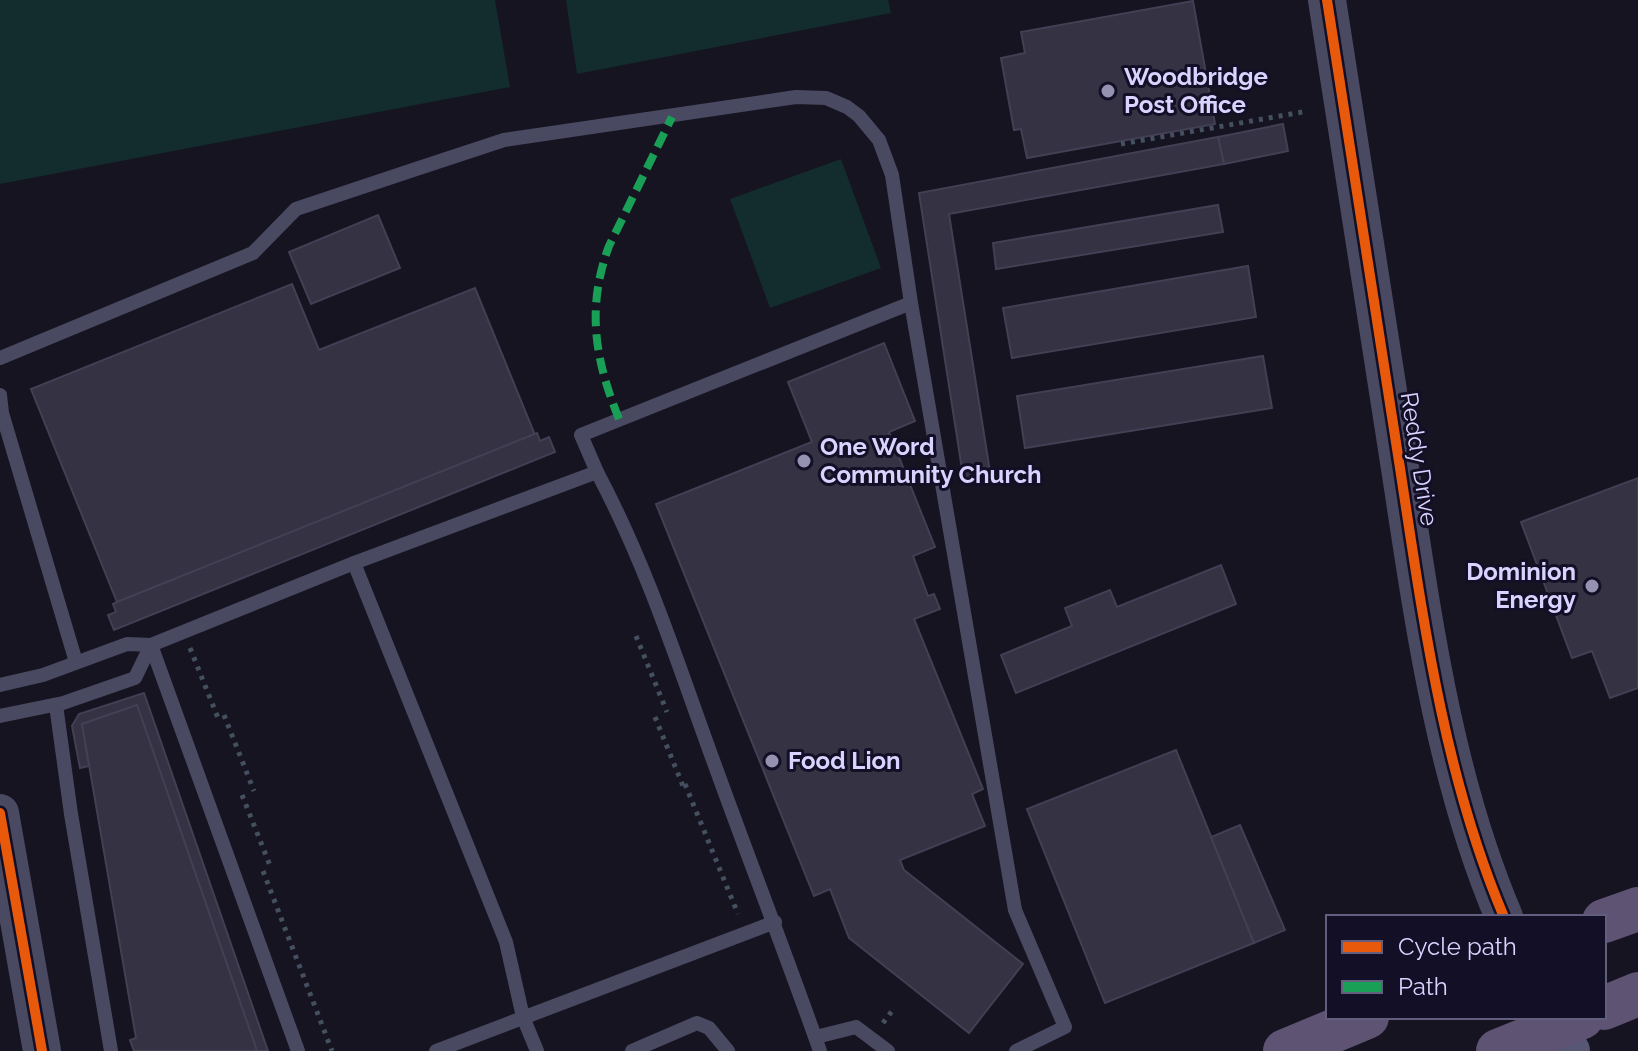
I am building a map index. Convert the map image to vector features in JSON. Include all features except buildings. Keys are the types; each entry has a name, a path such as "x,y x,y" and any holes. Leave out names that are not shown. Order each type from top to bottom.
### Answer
{"main road":[{"path":"1606,920 1638,909"},
{"path":"1606,1007 1638,994"},
{"path":"1285,1051 1362,1019"},
{"path":"1498,1051 1559,1033"}],"street":[{"name":"Reddy Drive","path":"1327,0 1433,666 1473,836 1503,915"},
{"path":"0,813 42,1051"}],"lane":[{"path":"0,358 253,253 296,209 504,140 796,97 826,98 847,107 870,127 879,140 892,175 1015,910 1065,1027 1016,1051"},
{"path":"888,1051 856,1027 818,1044 636,548 581,435 911,303"},
{"path":"0,395 2,413 76,662"},
{"path":"0,685 43,675 127,644 151,645 354,563 597,472"},
{"path":"354,563 506,942 523,1017 537,1051"},
{"path":"0,716 56,705 135,678 151,645"},
{"path":"151,645 298,1051"},
{"path":"56,705 111,1051"},
{"path":"436,1051 775,922"},
{"path":"632,1051 697,1023 709,1028 728,1051"}],"path":[{"path":"1121,144 1308,111"},
{"path":"183,632 254,791"},
{"path":"636,636 667,712"},
{"path":"655,717 746,934"},
{"path":"242,795 271,868"},
{"path":"263,871 332,1051"}],"green space":[{"path":"0,0 495,0 510,87 0,184"},
{"path":"566,0 888,0 891,13 577,74"},
{"path":"841,159 881,268 770,308 730,199"}],"marked path":[{"path":"619,419 599,355 597,291 609,246 672,117"}],"cycle path":[{"path":"1327,0 1427,639 1466,809 1503,915"},
{"path":"0,813 42,1051"}],"place":[{"name":"Woodbridge Post Office","path":"1108,91"},
{"name":"One Word Community Church","path":"804,461"},
{"name":"Dominion Energy","path":"1592,586"},
{"name":"Food Lion","path":"772,761"}]}
